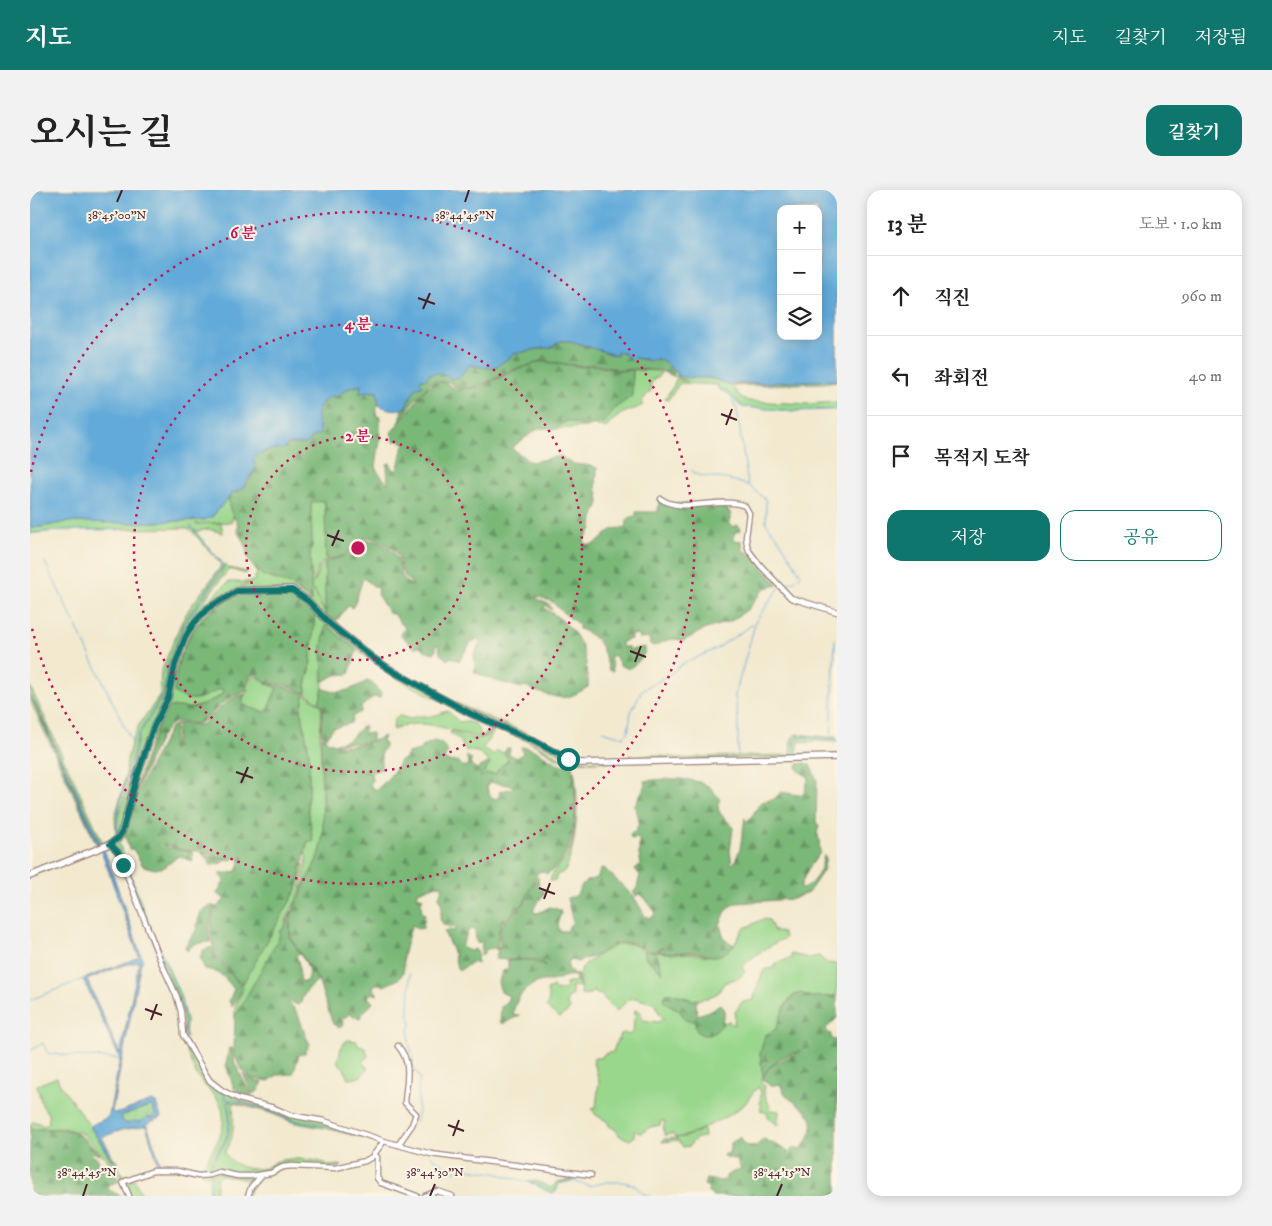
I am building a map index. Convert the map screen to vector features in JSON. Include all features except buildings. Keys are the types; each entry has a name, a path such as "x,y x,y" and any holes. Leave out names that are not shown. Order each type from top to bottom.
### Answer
{"street":[{"path":"661,499 672,504 698,505 732,502 745,506 749,513 747,544 759,564 791,598 837,612"},
{"path":"30,876 110,844 118,838 122,832 153,728 168,698 175,665 189,630 208,608 237,591 292,590 308,601 330,624 394,672 471,714 580,763 837,757"},
{"path":"110,844 118,852 161,962 177,997 181,1012 183,1035 210,1081 223,1091 239,1100 274,1108 290,1116 324,1121 398,1145 448,1156 591,1175"},
{"path":"398,1046 404,1052 408,1063 405,1103 416,1114 412,1125 398,1145"},
{"path":"129,1196 123,1182 153,1171 177,1171 198,1176 220,1172 238,1176 262,1175 292,1166 335,1168 365,1162 384,1141"},
{"path":"374,1154 377,1157 378,1178 381,1183 417,1196"},
{"path":"248,1196 251,1187 262,1175"},
{"path":"425,1196 436,1191 452,1196"}],"green space":[{"path":"560,341 571,341 617,356 617,352 620,352 635,358 666,362 673,369 673,376 658,370 634,369 620,370 593,364 584,366 540,361 528,366 540,362 583,367 592,365 620,371 633,370 632,396 615,408 605,422 585,426 567,421 555,429 541,428 511,448 531,462 561,456 570,463 597,468 596,491 598,492 599,503 593,518 592,529 584,542 589,545 599,541 614,529 625,529 628,519 636,516 636,512 658,512 659,499 667,504 722,503 731,514 729,524 734,527 737,525 740,527 740,531 735,532 734,540 742,541 743,551 749,552 778,585 765,588 748,609 731,621 703,630 683,641 671,639 654,646 650,644 649,638 639,638 636,634 630,636 631,639 621,642 622,647 629,647 630,650 645,647 644,654 629,669 620,665 615,655 610,657 613,671 609,670 603,650 597,640 579,629 579,625 553,602 537,596 537,599 549,604 552,610 545,605 544,608 562,620 575,634 580,642 586,661 588,687 571,696 560,698 531,690 531,688 524,686 522,688 496,681 474,672 474,654 481,642 477,640 475,642 472,641 459,661 451,657 448,660 440,654 439,645 436,645 434,653 426,651 420,646 414,648 401,635 405,627 395,615 389,613 377,594 378,589 363,578 352,608 348,606 337,620 328,618 325,613 325,562 338,558 346,555 357,547 340,557 326,560 325,501 311,502 312,602 290,584 264,576 248,560 246,547 237,530 239,524 230,509 228,498 242,489 248,482 256,468 253,460 257,455 289,443 306,444 319,432 317,412 321,404 330,396 335,397 349,388 361,385 360,394 367,391 377,392 379,405 377,406 376,415 380,417 380,441 376,466 377,471 388,484 387,464 390,463 394,470 397,470 405,444 399,440 395,442 391,433 421,395 414,400 399,422 402,409 416,388 423,385 419,382 434,373 440,373 443,376 470,365 497,366 514,354 544,349","holes":["528,366 480,387 457,390 440,382 449,382 457,388 472,388 512,370","440,382 432,385 423,392 429,384","368,537 381,542 397,553 401,569 413,586 402,576 398,560 389,549 375,541 365,540 361,542"]},
{"path":"633,370 657,371 661,373 657,378 655,377 650,386 652,389 641,402 643,405 622,414 606,428 601,426 555,429 567,421 585,426 602,422 618,405 628,399 632,391"},
{"path":"674,371 678,373 677,376 717,380 726,385 837,380 823,383 732,387 741,397 748,401 807,404 837,402 837,409 794,411 743,407 726,391 718,389 718,385 680,383 668,400 665,398 676,379 688,381 673,376"},
{"path":"228,498 234,518 232,518 232,522 195,524 221,523 223,533 208,529 197,532 190,526 224,565 185,621 166,670 162,695 138,735 117,816 117,835 118,816 126,792 139,735 163,696 166,685 167,670 186,622 221,573 225,564 229,568 247,572 246,574 229,569 204,601 206,603 228,582 249,582 218,599 208,607 193,622 184,638 174,662 167,694 153,724 119,836 90,852 30,875 30,872 97,846 30,700 30,695 98,845 101,844 30,693 30,686 103,843 113,839 116,835 115,816 122,792 132,741 139,725 160,695 161,672 181,623 221,564 191,530 185,528 66,530 30,533 30,527 67,522 127,523 204,520 212,517"},
{"path":"325,501 326,560 319,567 314,583 320,567 325,562 325,613 314,590 328,621 297,591 240,589 254,580 257,573 255,569 264,576 288,583 312,601 310,552 312,546 311,502"},
{"path":"288,591 296,594 367,656 496,726 488,735 479,737 426,724 404,726 393,730 396,717 400,716 410,719 418,716 433,716 448,711 459,722 465,721 475,724 482,736 494,728 396,678 326,625 322,646 323,688 319,703 306,693 315,614 305,603 294,597 276,594 244,593 226,600 198,624 182,655 174,692 186,698 202,697 220,689 224,690 223,693 207,703 179,711 160,721 135,792 133,793 178,659 192,628 205,613 234,593"},
{"path":"240,593 292,593 306,603 315,614 306,693 286,685 265,682 256,674 251,674 246,691 225,701 202,722 176,722 169,726 159,740 135,792 166,708 194,708 214,700 224,692 224,690 220,689 197,699 192,699 174,692 178,666 189,637 208,613"},
{"path":"328,618 337,623 364,648 383,662 366,651 329,622"},
{"path":"326,625 357,650 349,674 335,675 323,682 322,646"},
{"path":"253,675 277,688 270,708 265,712 259,712 243,704"},
{"path":"369,680 381,693 380,698 373,697 361,707 361,712 353,716 351,723 333,728 325,739 321,733 323,706 319,703 323,688 329,691 340,692"},
{"path":"265,683 286,687 305,694 301,708 309,754 307,802 313,842 308,841 306,845 297,889 242,985 226,966 215,957 210,931 215,906 217,907 225,899 217,894 225,880 219,874 238,870 240,862 238,857 229,860 227,858 218,858 210,853 178,849 163,844 169,848 192,852 193,862 180,856 165,867 155,869 143,866 133,849 129,849 125,835 136,794 170,728 176,724 172,751 178,723 203,724 229,700 245,694 242,701 244,706 265,712 270,708 277,688"},
{"path":"305,694 322,706 320,734 323,833 320,853 299,901 295,904 304,884 307,857 305,852 308,841 313,842 307,802 309,754 301,708"},
{"path":"442,696 544,741 572,756 591,762 581,762 561,754 529,737 478,715"},
{"path":"365,726 363,734 372,733 372,740 364,743 336,743 348,740"},
{"path":"497,728 532,741 564,760 558,759 532,743"},
{"path":"495,730 483,748 493,755 497,751 504,753 508,759 495,775 491,774 481,777 479,776 490,763 478,752 465,750 459,739 451,734 450,731 470,738 481,738"},
{"path":"796,734 837,738 797,736 794,740 795,750 796,738 798,737 837,740 837,742 812,741 810,743 799,741 797,755 837,754 837,756 595,762 654,755 690,758 792,755 791,741"},
{"path":"321,736 335,744 352,745 370,742 384,736 382,742 385,744 385,747 381,752 381,769 371,772 372,780 370,784 376,790 408,753 419,750 434,741 441,743 448,751 444,759 449,762 458,761 463,767 468,765 467,756 472,760 470,763 473,767 477,769 488,763 490,764 481,777 486,774 496,774 500,767 507,762 508,759 504,753 507,748 510,748 509,754 517,758 523,753 521,747 526,747 557,763 572,766 575,787 575,812 569,846 565,855 554,869 546,874 544,871 538,872 524,903 501,924 497,950 494,948 487,949 481,956 482,942 478,944 475,930 469,929 461,947 470,951 475,949 478,952 478,962 476,964 472,962 459,971 444,932 446,930 455,931 455,928 444,925 440,919 442,905 439,897 443,886 437,885 418,892 417,896 423,898 421,902 422,913 425,914 423,928 418,929 412,925 404,952 404,969 400,978 384,986 375,984 373,988 377,995 372,993 368,997 373,1003 364,1011 360,1018 349,1014 345,1018 342,1017 343,1025 340,1028 333,1024 318,980 294,944 290,929 295,904 299,901 320,853 323,833","holes":["489,782 514,786 511,789 500,791 496,799 490,796 487,788"]},
{"path":"805,763 810,765 817,780 816,822 819,827 817,832 820,853 808,869 800,887 803,889 812,883 820,870 824,855 826,858 823,871 808,893 792,899 736,903 730,907 713,932 720,926 725,940 734,945 721,955 711,956 696,952 673,953 657,951 664,947 655,951 649,951 656,952 663,973 647,959 643,951 647,951 632,943 619,943 597,955 577,962 572,960 568,963 568,968 573,973 570,973 578,975 579,984 575,976 565,976 554,980 541,981 529,987 521,994 514,1009 513,1015 520,1015 503,1024 500,1022 501,1007 506,1003 509,996 501,992 498,982 503,971 508,969 508,961 515,960 495,959 500,944 501,926 525,903 529,891 538,877 539,890 544,890 544,894 533,912 538,913 550,907 560,910 559,931 568,931 569,926 573,922 567,898 576,896 585,882 599,876 599,872 603,867 634,897 645,916 651,918 656,913 644,897 639,894 636,896 633,893 637,888 640,875 635,869 641,864 639,837 631,839 630,834 637,828 639,822 634,806 645,786 644,781 686,779 711,788 719,798 718,806 720,813 733,828 730,851 732,864 734,864 740,849 745,818 746,822 762,802 774,799 781,792 797,795 804,794 809,777 797,768 798,764","holes":["527,959 536,961 546,966 537,962 519,960"]},
{"path":"574,771 577,795 575,835 565,871 557,875 555,880 550,881 567,856 571,846 576,814"},
{"path":"136,794 125,835 119,844 148,922 180,995 186,1021 185,1039 182,1011 118,852 112,844 115,842"},
{"path":"201,853 219,859 227,859 222,863 210,865"},
{"path":"304,864 301,891 284,928 280,931 279,938 235,1017 235,1007 242,992 242,985 297,889 300,868"},
{"path":"214,906 208,930 210,942 194,944 187,951 185,946 195,932 201,913"},
{"path":"292,911 289,919 290,938 318,980 305,993 301,1003 298,1005 290,1001 289,1003 297,1012 310,1044 305,1053 299,1055 293,1074 277,1075 269,1081 253,1079 240,1068 234,1052 235,1017 279,938 280,931 284,928","holes":["298,953 306,963 308,971 305,982 301,981 296,956"]},
{"path":"763,919 769,920 774,931 783,933 785,938 750,959 742,967 745,972 740,977 724,983 718,993 707,998 693,1000 672,993 668,1004 679,1010 683,1016 695,1022 695,1028 714,1033 724,1023 729,1021 734,1025 735,1012 742,1002 754,1000 755,992 764,970 775,967 774,964 791,958 791,954 809,958 819,956 827,963 837,964 837,996 811,997 795,994 786,1004 776,1029 760,1054 763,1076 761,1083 765,1086 764,1092 771,1110 779,1111 778,1125 769,1118 767,1113 761,1111 759,1087 745,1104 731,1114 692,1134 676,1138 673,1134 665,1135 663,1130 665,1121 661,1121 660,1125 650,1127 642,1133 634,1131 634,1137 630,1140 620,1136 615,1129 609,1126 608,1122 596,1115 592,1109 596,1107 599,1081 595,1066 593,1065 594,1058 601,1058 604,1054 613,1052 617,1040 619,1040 619,1035 625,1033 628,1035 633,1032 635,1010 641,1012 642,1020 658,1022 664,1019 659,1013 656,1004 635,998 629,999 618,1010 615,1010 601,995 592,992 581,995 580,976 584,965 611,947 626,944 634,945 641,949 647,959 662,972 656,952 689,953 708,956 734,945 743,929"},
{"path":"211,947 215,959 224,966 242,987 232,1007 229,1001 234,989 222,976 205,969 200,959 202,951"},
{"path":"576,981 580,988 577,986 572,987 572,996 570,996 566,1003 570,1009 560,1018 546,1007 549,1000 547,990 553,987 556,991 565,989 566,984"},
{"path":"672,993 698,1000 696,1004 697,1015 709,1011 720,1004 724,1010 724,1017 722,1019 724,1023 709,1035 697,1032 695,1022 685,1019 679,1010 663,1000 666,994"},
{"path":"801,993 811,997 837,996 837,1018 826,1027 827,1032 831,1034 831,1039 837,1040 837,1196 713,1196 708,1192 709,1187 704,1185 706,1179 726,1180 727,1175 742,1168 737,1160 723,1156 729,1153 731,1143 741,1137 741,1141 745,1145 755,1147 764,1139 790,1152 793,1148 801,1150 808,1139 812,1128 811,1118 805,1110 786,1095 780,1084 770,1085 763,1079 768,1069 763,1076 760,1054 765,1035 776,1029 784,1008 791,998","holes":["801,1051 771,1066 784,1057"]},
{"path":"183,1039 203,1076 224,1097 228,1109 227,1135 212,1159 209,1175 203,1175 204,1168 222,1132 222,1107 195,1072"},
{"path":"348,1040 357,1041 358,1046 365,1047 368,1056 363,1062 368,1069 360,1077 351,1079 348,1079 344,1068 337,1062 341,1047"},
{"path":"229,1048 232,1048 235,1064 252,1097 240,1093 234,1088 226,1065"},
{"path":"243,1073 254,1081 263,1082 258,1091 252,1094"},
{"path":"57,1077 59,1083 111,1160 115,1161 113,1157 119,1163 117,1165 124,1176 129,1179 123,1180 83,1134 64,1128 30,1129 33,1122 44,1126 49,1123 48,1114 42,1105 37,1085"},
{"path":"210,1081 239,1100 326,1122 337,1127 294,1120 271,1110 227,1099"},
{"path":"228,1101 271,1112 294,1121 327,1126 373,1140 295,1123 270,1113 235,1103 233,1105 234,1123 231,1141 225,1151 227,1156 236,1164 247,1168 260,1169 278,1161 297,1159 313,1160 331,1166 342,1166 335,1168 303,1165 280,1168 261,1174 210,1174 213,1162 227,1140 230,1129"},
{"path":"150,1106 156,1115 148,1119 125,1123 121,1118 123,1115"},
{"path":"703,1129 704,1137 696,1139 690,1146 683,1147 678,1140 662,1142 664,1139 685,1137"},
{"path":"30,1130 67,1130 83,1138 100,1154 93,1152 91,1154 99,1160 97,1165 99,1169 108,1166 119,1180 108,1185 109,1190 121,1196 30,1196"},
{"path":"220,1172 231,1175 260,1175 247,1196 242,1196 249,1180 221,1175 217,1178 215,1196 210,1196 210,1175"},
{"path":"573,1177 572,1181 559,1183 554,1193 528,1182 536,1181 551,1188 557,1182"},
{"path":"134,1179 142,1195 145,1196 131,1196 125,1185 126,1182"}],"water":[{"path":"30,190 837,190 837,380 733,384 731,386 711,378 677,376 678,373 662,360 647,361 634,358 632,360 620,351 617,352 617,356 571,341 560,341 551,348 514,354 497,366 488,368 470,365 459,379 455,377 452,379 447,375 440,375 440,373 429,374 426,379 419,381 423,385 416,388 402,409 388,409 379,405 377,392 367,391 360,394 361,385 349,388 335,397 330,396 317,412 319,432 321,434 311,438 306,444 289,444 282,450 270,450 259,455 253,460 256,468 241,490 233,492 212,517 204,520 127,523 67,522 30,527"},
{"path":"30,693 101,845 98,845"},
{"path":"104,849 143,961 141,962 112,1111 118,1113 152,1101 156,1103 161,1117 147,1124 161,1165 160,1170 146,1126 122,1130 102,1137 114,1162 90,1126 109,1115 120,1059 83,979 139,957 101,850","holes":["139,962 120,1054 87,980 118,967","150,1106 153,1107 155,1115 152,1118 147,1117 139,1122 132,1121 127,1124 121,1118 123,1115"]}],"waterway":[{"path":"718,385 718,389 730,395"},
{"path":"730,395 737,410 748,485 766,500 766,523 781,542 801,575 794,581 784,585"},
{"path":"732,397 743,407 794,411 837,410"},
{"path":"692,470 694,474 728,479 747,485"},
{"path":"118,834 117,816 138,735 162,696 166,670 186,622 224,566 191,526"},
{"path":"30,534 66,530 119,530"},
{"path":"45,562 132,742"},
{"path":"602,731 623,737 628,732 631,712 642,690 669,675 682,664 716,649 749,627 755,622 780,587"},
{"path":"738,755 738,721 735,695 755,624"},
{"path":"835,640 831,735 837,737"},
{"path":"795,750 795,739 797,737 837,739"},
{"path":"119,843 148,922 180,995 186,1021 185,1031 187,1037"},
{"path":"410,974 409,1015 411,1025 409,1042 413,1066 420,1078 418,1111 415,1122"},
{"path":"30,1000 83,979"},
{"path":"30,1051 43,1043 50,1054 120,1059"},
{"path":"199,1068 206,1079"},
{"path":"210,1173 214,1160 227,1137 229,1124 227,1099 215,1087"},
{"path":"227,1100 271,1111 292,1121 326,1125 353,1133"},
{"path":"431,1156 452,1171 469,1169 495,1173 535,1184 553,1193"},
{"path":"209,1196 210,1177"},
{"path":"553,1193 556,1192 559,1184 572,1181 590,1186 607,1182 623,1182 634,1185 644,1194 651,1196"}],"route":[{"path":"123,865 118,852 110,844 122,832 136,780 153,728 168,698 175,665 185,638 202,613 220,599 237,591 286,588 297,592 330,624 394,672 471,714 532,740 568,759"}]}
